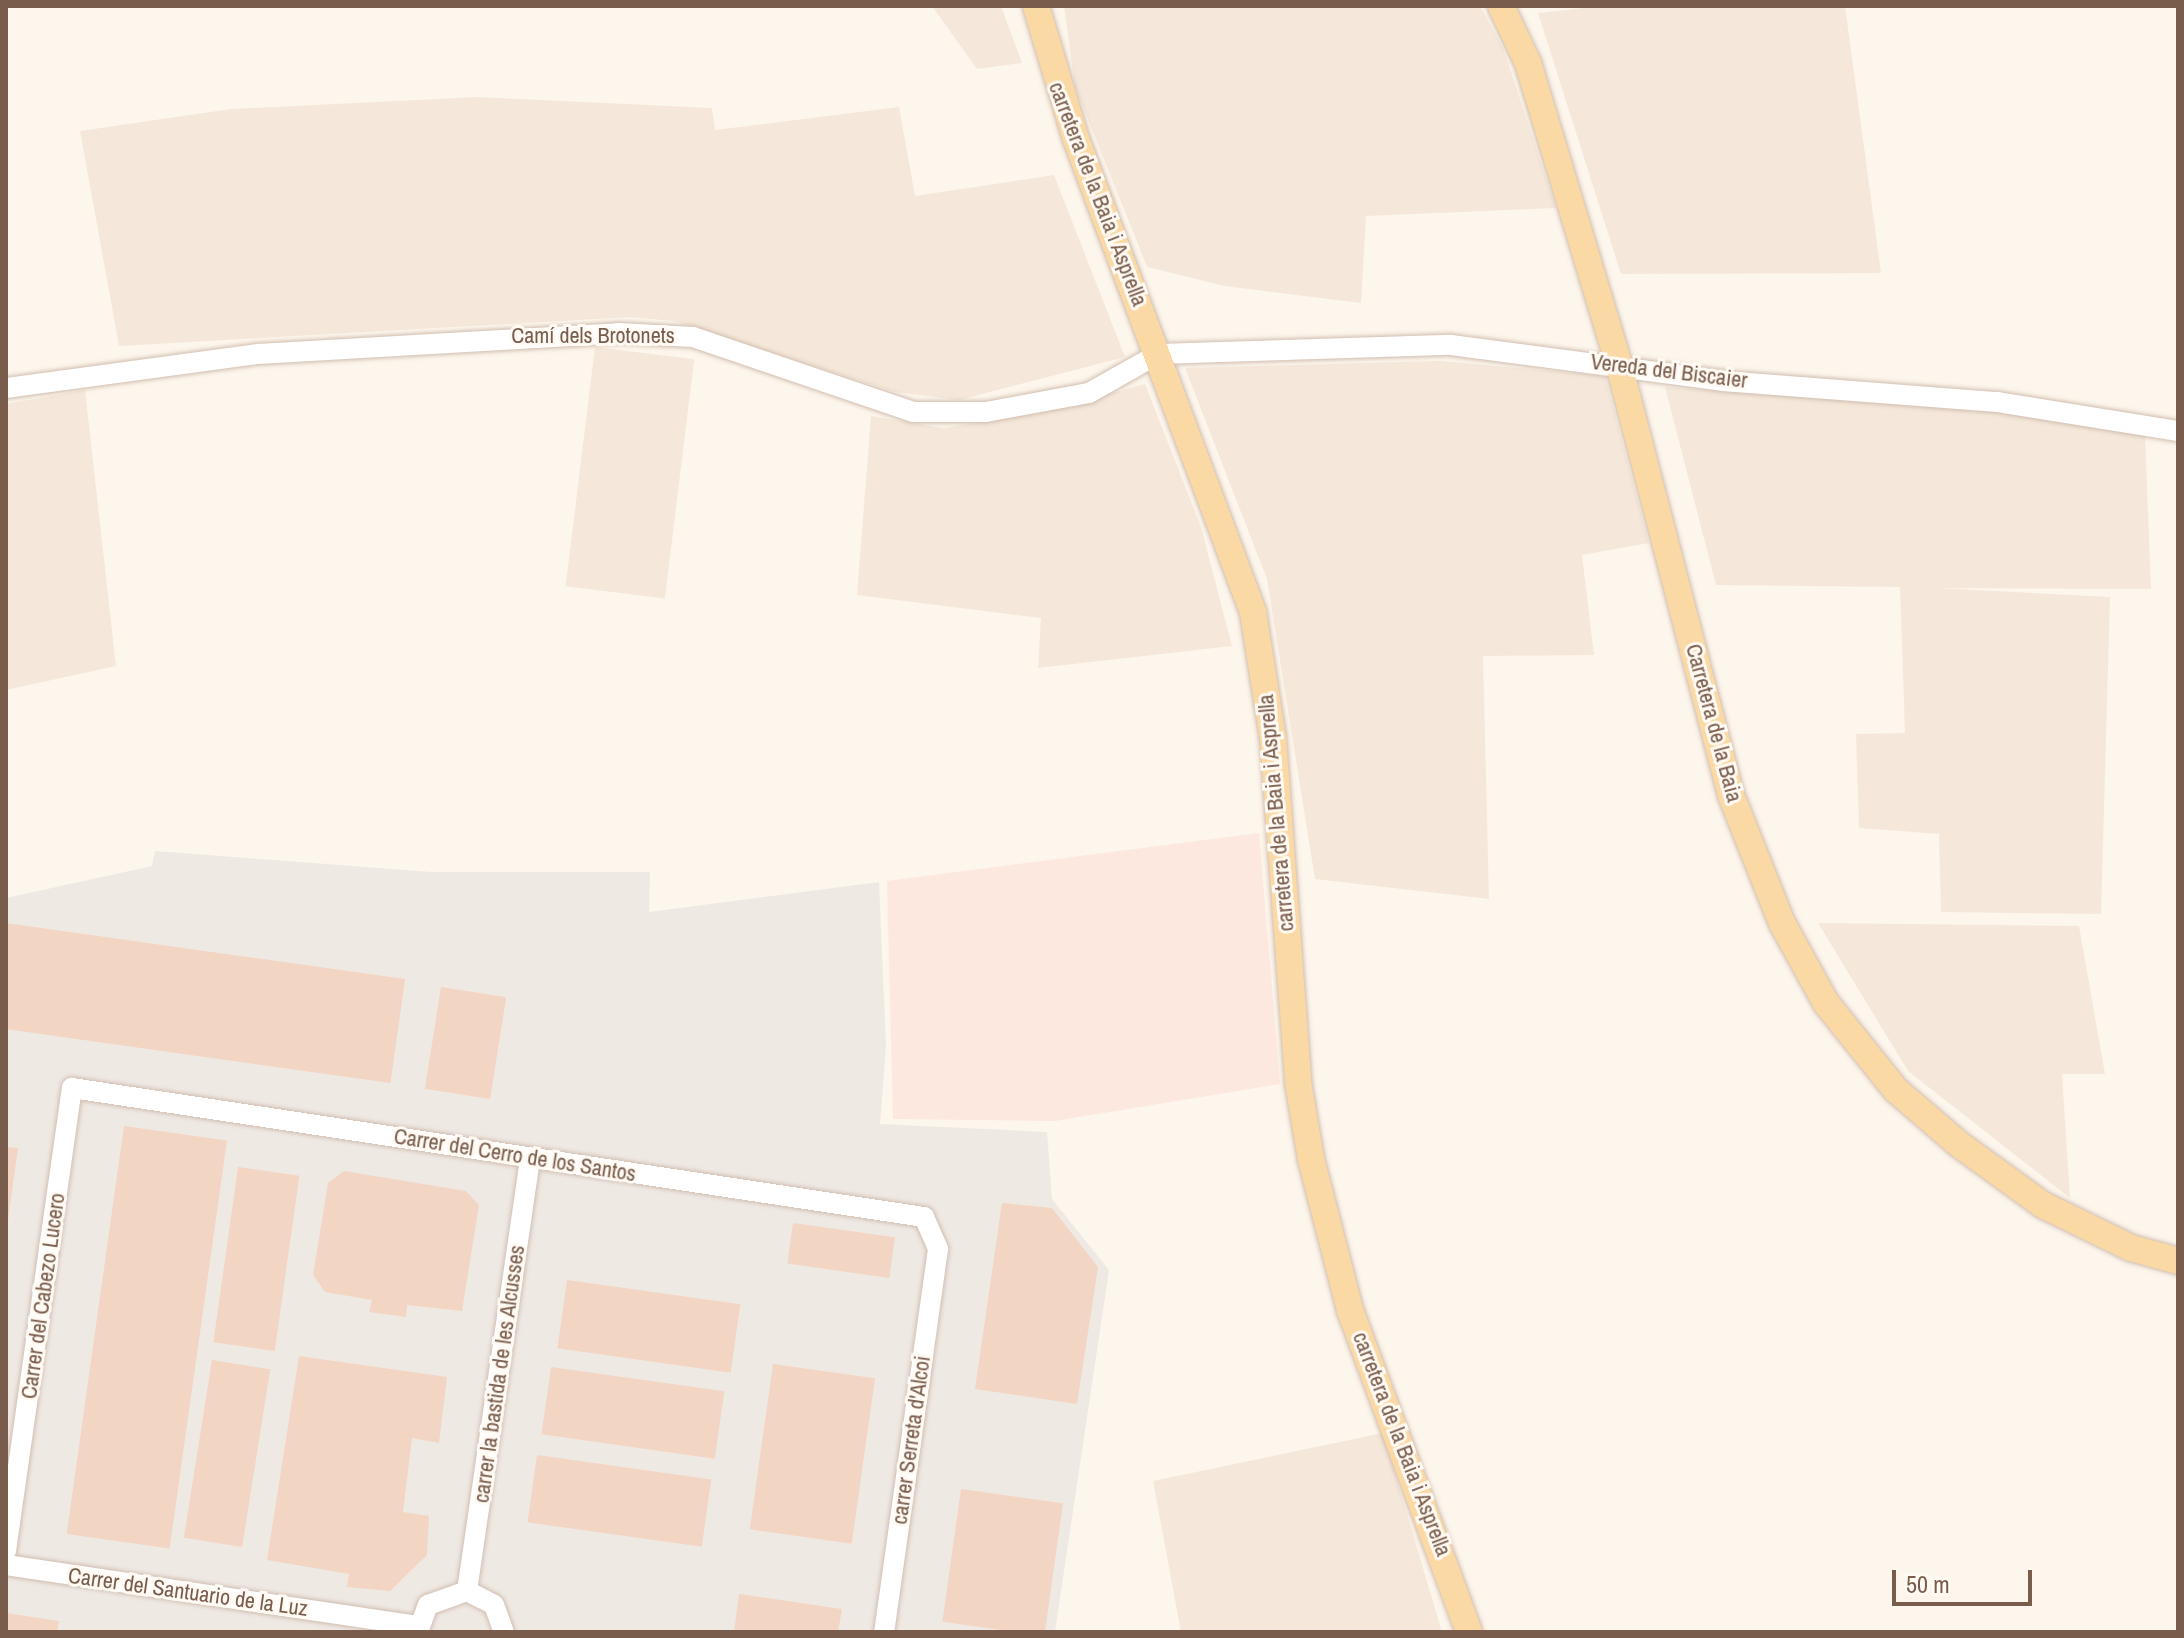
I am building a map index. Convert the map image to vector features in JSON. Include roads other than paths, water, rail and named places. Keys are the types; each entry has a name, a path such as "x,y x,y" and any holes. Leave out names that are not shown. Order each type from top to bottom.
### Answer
{"main road":[{"name":"carretera de la Baia i Asprella","path":"1036,6 1037,30 1253,612 1273,738 1298,1082 1311,1159 1350,1310 1469,1632"},
{"name":"Carretera de la Baia","path":"1501,6 1528,63 1619,365 1731,795 1782,923 1826,1003 1896,1090 1960,1145 2043,1205 2131,1248 2178,1261"}],"street":[{"name":"Camí dels Brotonets","path":"6,388 258,354 618,333 693,337 913,412 986,412 1089,393 1158,354"},
{"name":"Vereda del Biscaier","path":"1158,354 1451,345 1619,365 1997,402 2178,431"},
{"name":"Carrer del Cerro de los Santos","path":"72,1088 924,1217 938,1249"},
{"name":"Carrer del Cabezo Lucero","path":"6,1551 72,1088"},
{"name":"carrer la bastida de les Alcusses","path":"467,1591 530,1158"},
{"name":"carrer Serreta d'Alcoi","path":"884,1632 938,1249"},
{"name":"Carrer del Santuario de la Luz","path":"6,1565 418,1629"},
{"path":"418,1629 428,1605 467,1591 494,1605 504,1632"}]}
